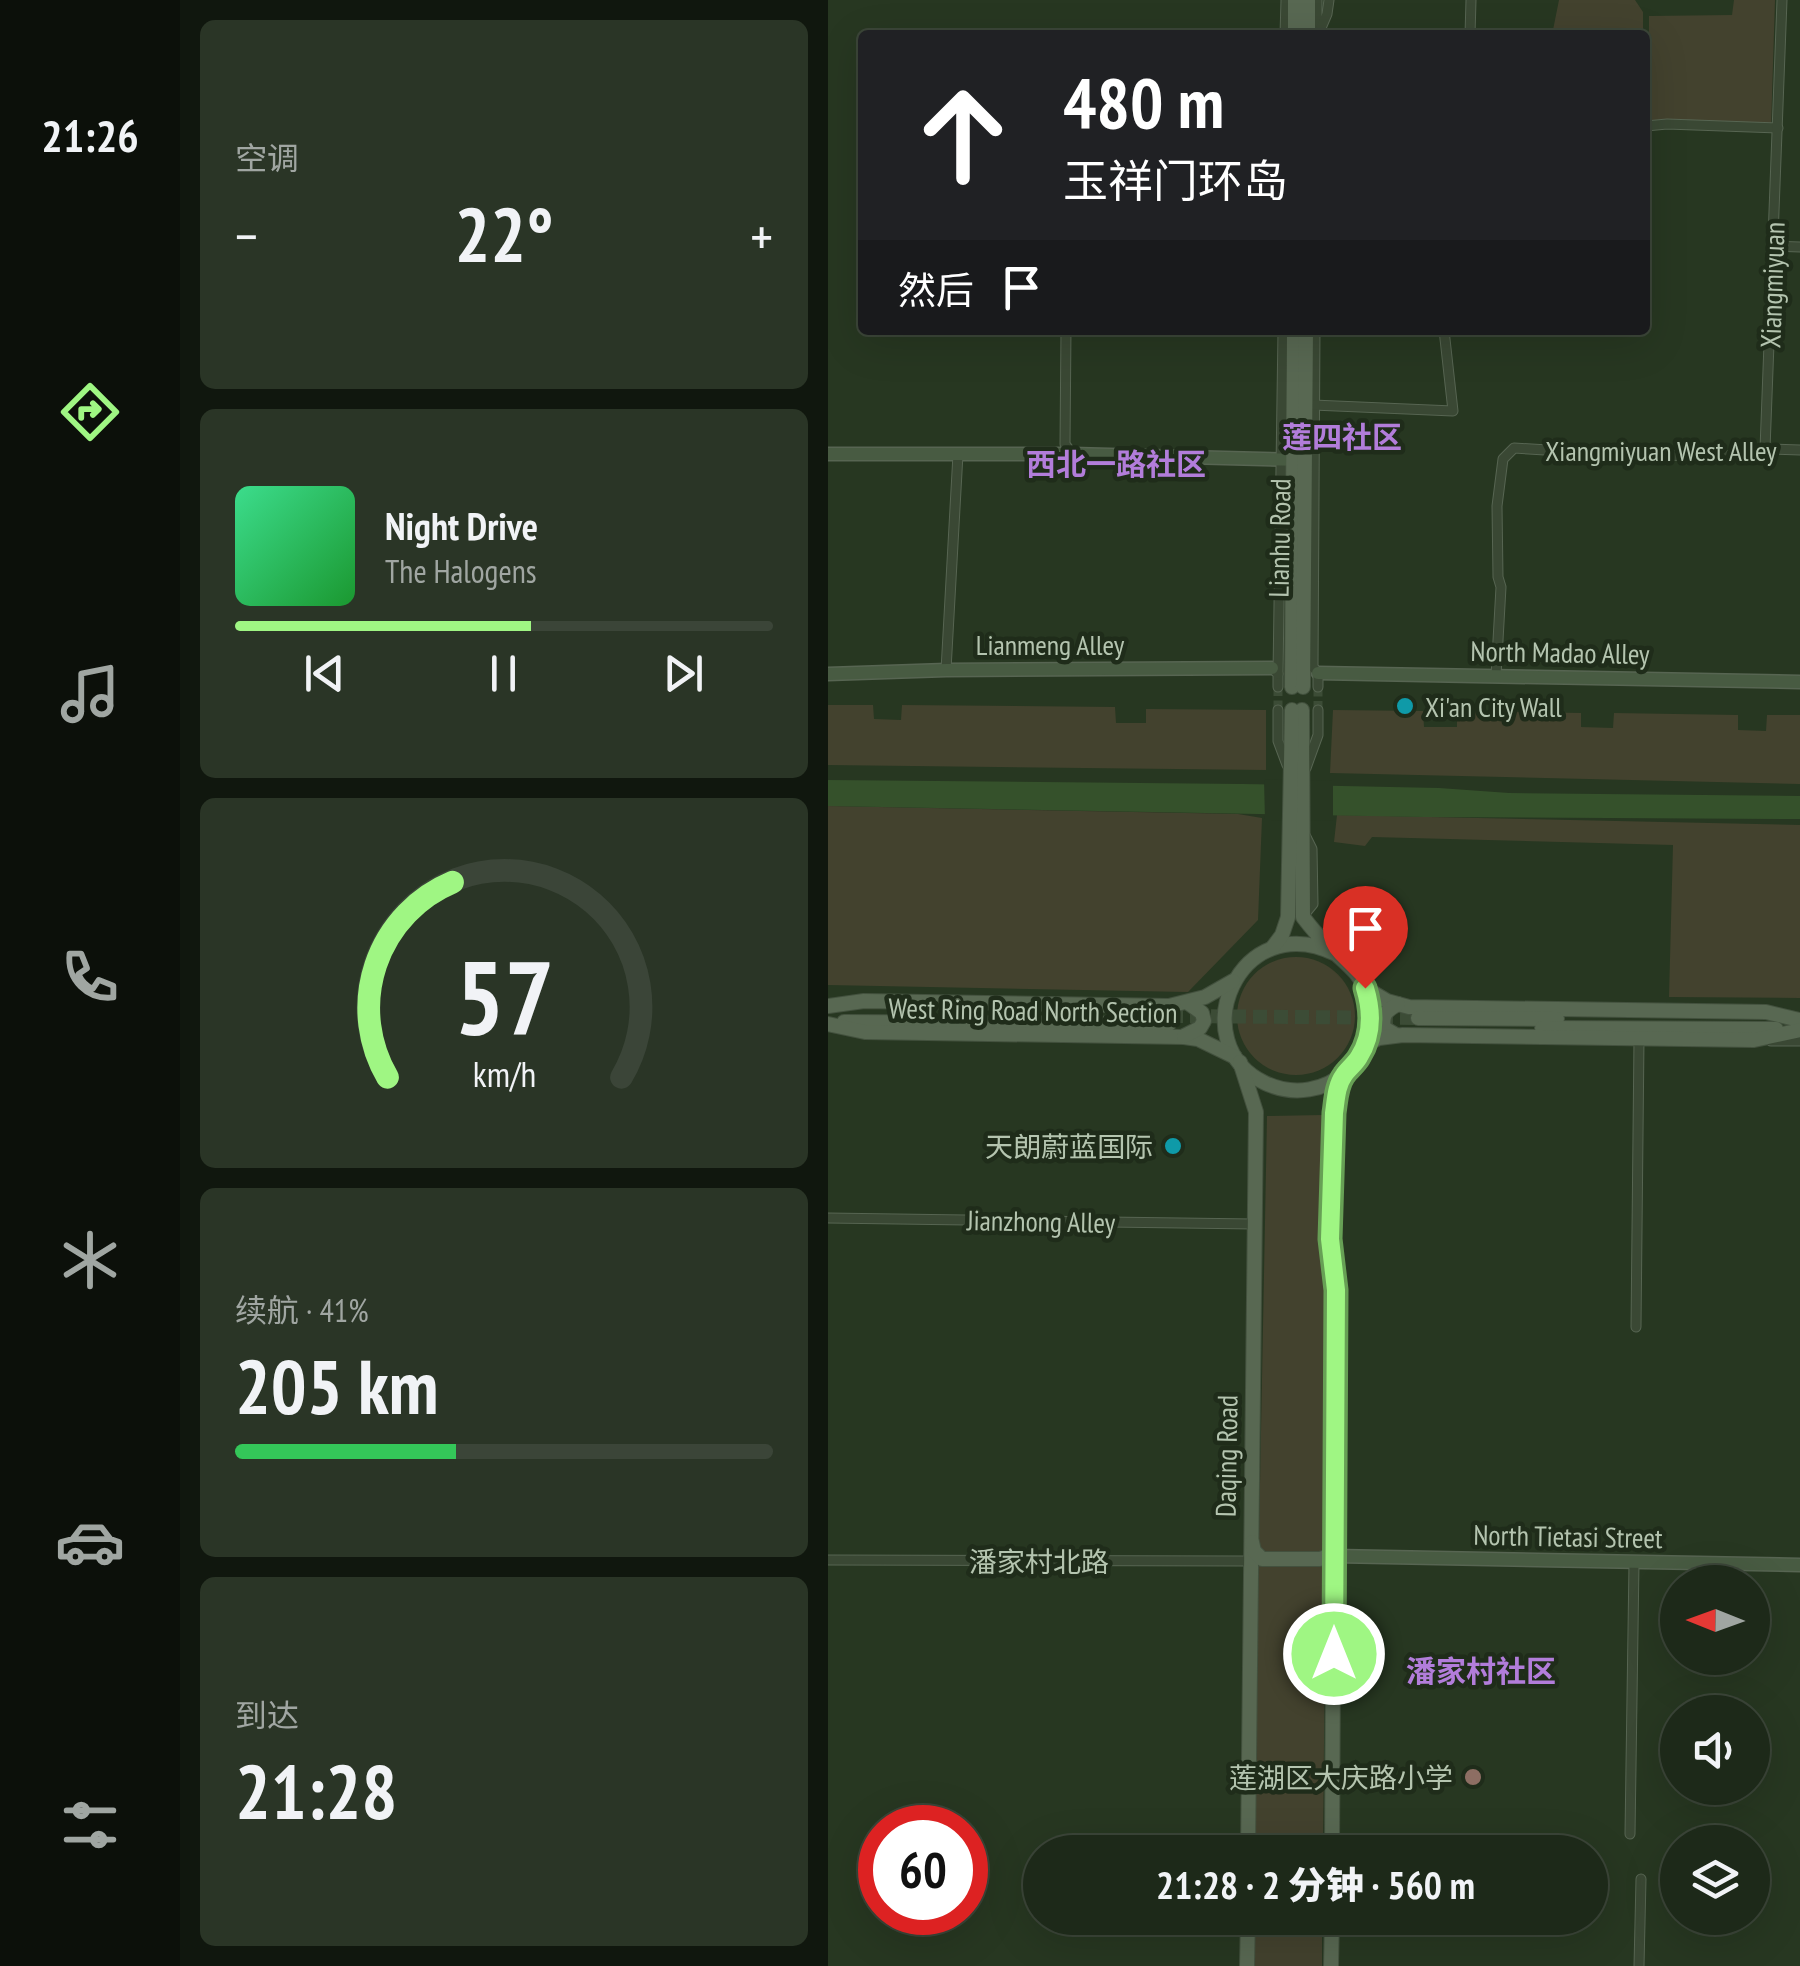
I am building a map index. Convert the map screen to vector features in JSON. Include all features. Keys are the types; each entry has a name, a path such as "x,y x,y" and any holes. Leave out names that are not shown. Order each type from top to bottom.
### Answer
{"main road":[{"path":"1295,0 1295,30"},
{"path":"1308,0 1308,30"},
{"name":"Lianhu Road","path":"1294,335 1293,460 1302,684"},
{"name":"Lianhu Road","path":"1293,460 1310,405 1306,335"},
{"path":"1272,948 1295,910 1298,710"},
{"path":"1295,910 1358,974 1370,1006 1366,1044 1342,1077 1334,1113 1330,1239 1336,1290 1332,1835"},
{"path":"1336,954 1298,943 1272,948 1250,961 1234,981 1226,1002 1225,1024 1227,1040 1237,1060 1254,1078 1294,1090 1312,1089 1342,1077"},
{"name":"West Ring Road North Section","path":"828,1007 848,1002 1169,1006 1205,997 1234,981"},
{"path":"1365,988 1387,1001 1409,1007 1766,1012 1800,1022"},
{"path":"1184,1037 1204,1022 1202,1013 1187,1002"},
{"path":"1396,1036 1384,1028 1382,1021 1384,1014 1398,1004"},
{"name":"West Ring Road North Section","path":"828,1007 1169,1020 828,1023"},
{"path":"1418,1022 1800,1022"},
{"path":"1366,1044 1396,1036 1754,1040 1800,1022"},
{"name":"West Ring Road North Section","path":"828,1023 865,1032 1184,1037 1198,1039 1237,1060"},
{"name":"Daqing Road","path":"1237,1060 1256,1112 1248,1835"},
{"path":"1250,1536 1254,1551 1262,1559 1334,1560"},
{"path":"1250,1568 1324,1567 1334,1560"},
{"path":"1248,1935 1248,1966"},
{"path":"1332,1935 1332,1966"}],"street":[{"path":"1285,30 1286,0"},
{"path":"1317,0 1318,30"},
{"path":"1320,30 1329,0"},
{"path":"1470,30 1472,0"},
{"name":"Xiangmiyuan","path":"1765,449 1782,0"},
{"path":"1650,126 1778,128"},
{"path":"1774,246 1800,247"},
{"path":"1066,335 1066,444 1072,454"},
{"path":"1282,335 1293,460 1275,671 1302,684 1312,667 1310,405 1315,335"},
{"path":"1310,405 1453,411 1445,335"},
{"name":"Xiangmiyuan West Alley","path":"1496,676 1501,587 1497,506 1503,459 1514,448 1756,456 1765,449 1800,450"},
{"path":"828,454 1072,454 1293,460"},
{"path":"946,670 958,454"},
{"name":"Lianmeng Alley","path":"828,674 946,670 1275,671"},
{"name":"North Madao Alley","path":"1302,684 1496,676 1800,682"},
{"path":"1296,775 1318,735 1298,710"},
{"path":"1636,1327 1639,1039"},
{"path":"1754,1040 1800,1041"},
{"name":"Jianzhong Alley","path":"828,1218 1254,1224"},
{"name":"潘家村北路","path":"828,1560 1250,1568"},
{"name":"North Tietasi Street","path":"1334,1560 1800,1565"},
{"path":"1630,1834 1634,1563"},
{"path":"1639,1966 1640,1879"}],"shaded area":[{"path":"1559,0 1635,0 1643,12 1643,30 1553,30"},
{"path":"1734,0 1775,0 1771,128 1650,123 1649,16 1732,15"},
{"path":"828,705 873,705 874,719 901,720 902,705 1115,707 1116,723 1146,723 1146,709 1266,710 1266,770 828,765"},
{"path":"1333,710 1423,711 1424,727 1457,727 1457,711 1581,713 1581,727 1613,728 1614,713 1738,715 1738,730 1766,731 1767,715 1800,715 1800,784 1330,773"},
{"path":"828,780 1800,796 1801,819 1423,817 828,806"},
{"path":"828,806 1238,814 1262,818 1258,920 1188,992 828,985"},
{"path":"1337,815 1800,825 1800,998 1669,997 1673,845 1372,837 1365,846 1334,842"},
{"path":"1296,957 1319,962 1338,974 1350,993 1355,1016 1350,1039 1338,1058 1319,1070 1296,1075 1273,1070 1254,1058 1242,1039 1237,1016 1242,993 1254,974 1273,962"},
{"path":"1323,1115 1320,1248 1328,1310 1323,1835 1253,1835 1267,1116"},
{"path":"1252,1935 1322,1935 1322,1966 1252,1966"}],"pier":[{"path":"1264,779 1333,781 1333,821 1265,820"}],"tunnel":[{"path":"1278,687 1278,710"},
{"path":"1318,687 1318,710"},
{"path":"1169,1016 1418,1018"}],"place":[{"name":"Xi'an City Wall","path":"1405,706"},
{"name":"天朗蔚蓝国际","path":"1173,1146"},
{"name":"莲湖区大庆路小学","path":"1473,1777"}],"district":[{"name":"莲四社区","path":"1342,436"},
{"name":"西北一路社区","path":"1116,463"},
{"name":"潘家村社区","path":"1481,1670"}],"route":[{"path":"1334,1654 1336,1290 1330,1239 1334,1113 1342,1077 1366,1044 1370,1006 1365,988"}]}
